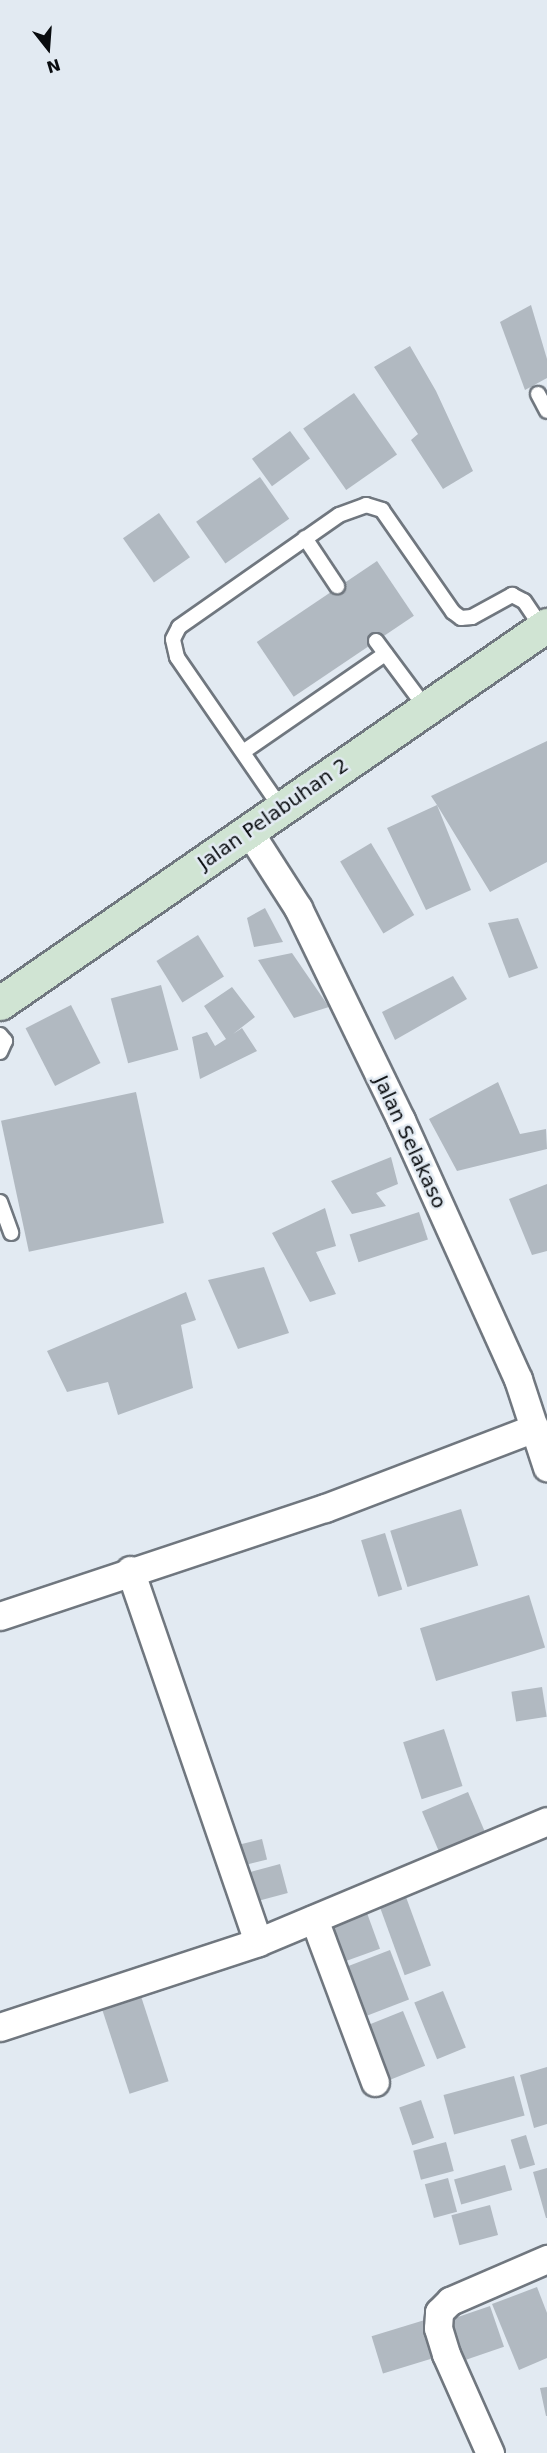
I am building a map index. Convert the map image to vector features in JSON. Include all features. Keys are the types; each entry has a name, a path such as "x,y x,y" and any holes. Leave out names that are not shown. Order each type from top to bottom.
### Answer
{"main road":[{"name":"Jalan Pelabuhan 2","path":"0,1003 545,627"}],"street":[{"name":"Jalan Selakaso","path":"248,830 298,908 349,1010 518,1379 547,1467"},
{"path":"0,1616 130,1570 325,1508 535,1428"},
{"path":"130,1570 258,1942"},
{"path":"0,2027 258,1942 547,1821"},
{"path":"314,1919 375,2082"},
{"path":"490,2453 446,2354 438,2328 439,2312 450,2301 547,2259"}],"lane":[{"path":"538,394 547,411"},
{"path":"281,808 177,657 173,647 175,632 305,538 339,515 373,506 382,510 453,612 461,618 472,616 512,595 524,601 545,627"},
{"path":"305,538 338,586"},
{"path":"375,641 426,708"},
{"path":"243,752 385,654"},
{"path":"0,1035 5,1041 0,1052"},
{"path":"0,1202 11,1233"}],"building":[{"path":"531,305 547,359 547,378 525,390 500,322"},
{"path":"410,346 436,391 473,471 443,489 411,440 418,434 374,367"},
{"path":"354,393 397,454 346,490 303,429"},
{"path":"290,431 310,459 272,486 252,459"},
{"path":"260,477 289,519 225,564 196,522"},
{"path":"159,513 190,557 154,582 123,538"},
{"path":"377,561 414,616 294,697 257,642"},
{"path":"547,741 547,862 490,892 431,796"},
{"path":"437,805 471,890 426,910 387,828"},
{"path":"371,843 414,915 383,934 340,862"},
{"path":"265,908 283,942 254,947 247,918"},
{"path":"518,918 538,968 509,978 488,923"},
{"path":"198,935 224,977 182,1003 156,961"},
{"path":"292,953 329,1007 294,1018 258,960"},
{"path":"453,976 467,999 395,1040 382,1012"},
{"path":"161,985 178,1050 128,1063 111,998"},
{"path":"232,987 255,1017 233,1034 242,1028 257,1051 200,1079 192,1037 207,1032 215,1046 226,1039 204,1006"},
{"path":"71,1005 101,1063 55,1086 26,1028"},
{"path":"498,1082 520,1134 546,1129 547,1149 457,1171 429,1119"},
{"path":"136,1092 164,1223 29,1252 1,1121"},
{"path":"391,1157 398,1184 376,1193 386,1206 352,1214 331,1181"},
{"path":"547,1184 547,1251 532,1255 509,1199"},
{"path":"325,1208 336,1246 316,1252 336,1294 310,1302 272,1233"},
{"path":"419,1212 428,1240 359,1262 350,1235"},
{"path":"264,1267 289,1333 238,1349 208,1280"},
{"path":"186,1292 196,1320 181,1325 193,1388 118,1415 108,1382 67,1392 47,1351"},
{"path":"461,1509 478,1565 407,1587 390,1531"},
{"path":"385,1533 402,1589 378,1597 361,1540"},
{"path":"529,1595 545,1648 436,1681 420,1628"},
{"path":"542,1687 547,1717 516,1721 511,1692"},
{"path":"444,1729 463,1786 422,1799 403,1742"},
{"path":"468,1792 487,1836 441,1856 422,1812"},
{"path":"262,1839 267,1859 242,1866 237,1845"},
{"path":"280,1864 288,1893 250,1903 242,1874"},
{"path":"406,1897 431,1966 405,1975 380,1907"},
{"path":"367,1913 380,1949 338,1964 325,1928"},
{"path":"390,1950 409,1999 362,2017 343,1968"},
{"path":"138,1987 169,2081 130,2094 99,2000"},
{"path":"443,1991 466,2048 437,2059 414,2003"},
{"path":"403,2011 425,2066 389,2080 367,2026"},
{"path":"547,2067 547,2124 534,2128 520,2075"},
{"path":"514,2076 525,2116 454,2134 443,2095"},
{"path":"421,2100 434,2138 412,2145 399,2107"},
{"path":"526,2135 535,2165 520,2169 511,2140"},
{"path":"446,2142 454,2171 421,2180 413,2151"},
{"path":"505,2165 512,2190 461,2205 454,2180"},
{"path":"547,2168 547,2218 546,2218 533,2172"},
{"path":"448,2178 457,2212 434,2218 425,2184"},
{"path":"490,2205 498,2235 459,2245 451,2215"},
{"path":"537,2287 547,2313 547,2358 519,2370 492,2304"},
{"path":"490,2306 504,2347 462,2361 448,2320"},
{"path":"428,2319 439,2356 383,2374 372,2336"},
{"path":"547,2387 547,2416 546,2416 540,2388"}]}
